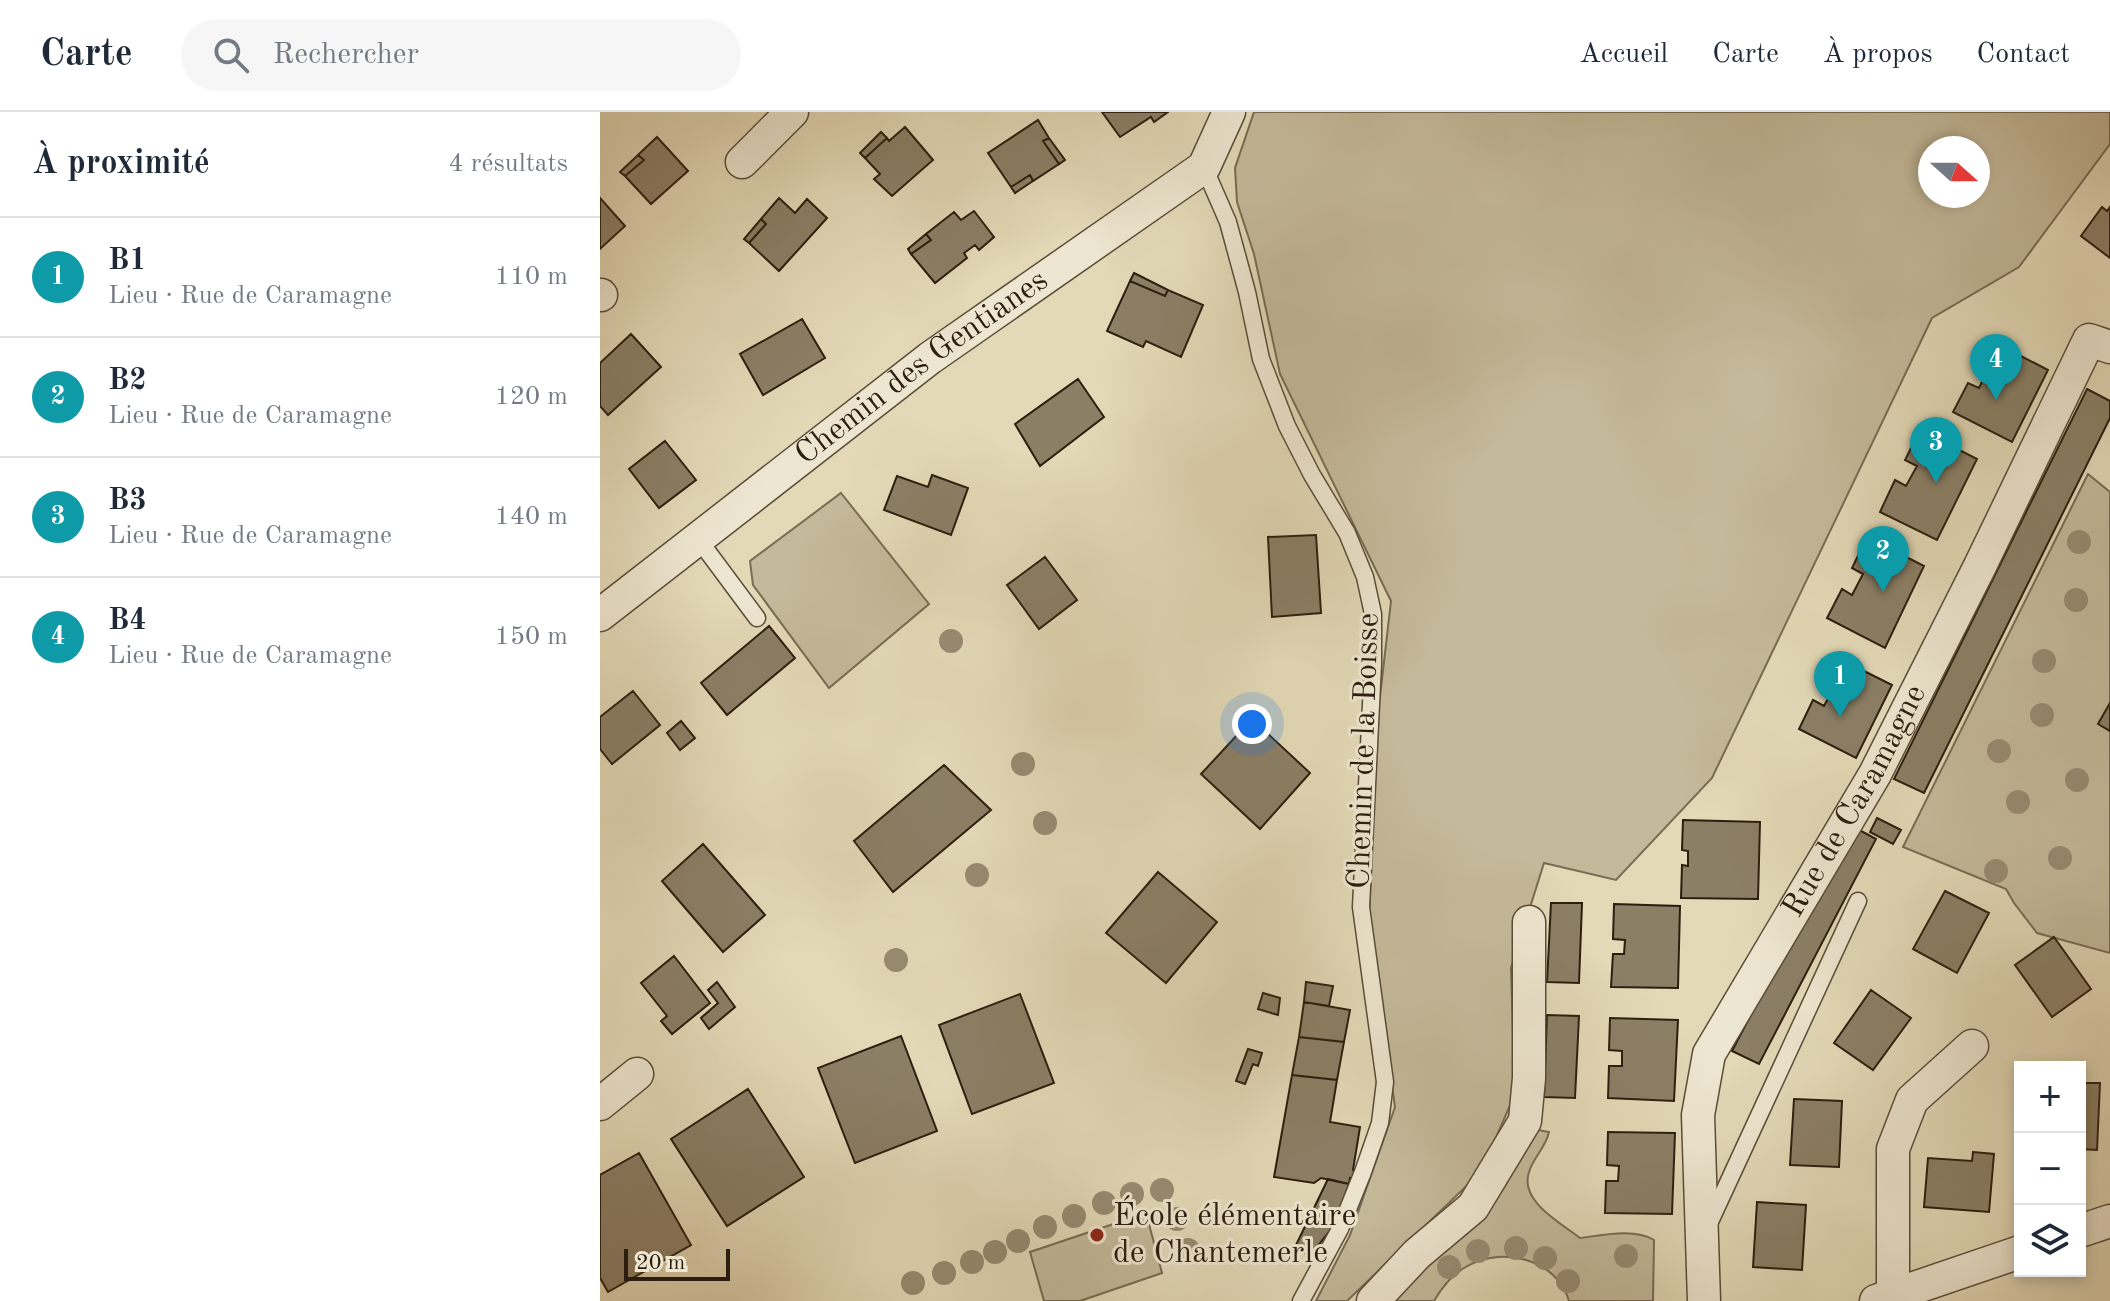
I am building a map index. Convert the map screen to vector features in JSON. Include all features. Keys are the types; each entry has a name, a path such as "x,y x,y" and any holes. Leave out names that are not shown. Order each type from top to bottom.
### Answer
{"street":[{"path":"742,162 792,112"},
{"path":"1204,167 1229,112"},
{"name":"Chemin des Gentianes","path":"600,615 930,358 1204,167"},
{"name":"Rue de Caramagne","path":"1704,1301 1698,1115 1709,1054 1875,774 2089,340 2110,347"},
{"path":"1373,1301 1417,1254 1473,1207 1525,1121 1529,1078 1529,922"},
{"path":"1972,1046 1912,1100 1893,1149 1884,1298 2014,1254"},
{"path":"600,1104 637,1074"},
{"path":"2086,1229 2110,1221"}],"lane":[{"name":"Chemin de la Boisse","path":"1204,167 1228,222 1261,359 1271,386 1312,475 1347,533 1365,577 1373,614 1361,907 1385,1082 1380,1123 1363,1172 1340,1229 1301,1301"},
{"path":"699,540 757,618"},
{"path":"1702,1238 1858,901"}],"shaded area":[{"path":"1254,112 2110,112 2110,144 2019,267 1932,318 1712,778 1616,880 1544,863 1511,968 1515,1094 1481,1172 1347,1301 1316,1301 1350,1235 1395,1107 1369,924 1376,731 1391,601 1280,374 1254,254 1237,202 1235,168"},
{"path":"2088,474 2110,492 2110,953 2037,933 2006,889 1903,847"},
{"path":"841,493 929,604 829,688 753,585 750,561"},
{"path":"1538,1130 1549,1132 1529,1172 1530,1192 1536,1202 1580,1238 1628,1233 1654,1240 1653,1301 1569,1301 1562,1286 1540,1266 1525,1260 1493,1257 1478,1261 1455,1274 1434,1301 1396,1301 1400,1290"},
{"path":"1146,1213 1162,1273 1080,1301 1044,1301 1030,1252"}],"building":[{"path":"1102,112 1168,112 1154,122 1151,117 1120,137"},
{"path":"1038,120 1049,138 1043,141 1059,164 1033,181 1030,175 1011,187 988,153"},
{"path":"905,127 933,160 892,196 874,179 880,174 865,158"},
{"path":"881,132 887,138 865,158 860,153"},
{"path":"657,137 688,171 651,204 625,176 644,160 638,155"},
{"path":"1049,138 1065,160 1059,164 1043,141"},
{"path":"638,155 644,160 625,176 620,172"},
{"path":"1030,175 1033,181 1015,193 1011,187"},
{"path":"600,198 625,226 600,249"},
{"path":"779,198 795,213 807,199 827,218 779,271 749,243 766,224 761,219"},
{"path":"2102,207 2107,211 2110,207 2110,258 2081,236"},
{"path":"974,211 994,237 979,250 975,245 964,253 967,258 935,283 911,254 931,240 926,234 954,212 961,220"},
{"path":"761,219 766,224 749,243 744,239"},
{"path":"926,234 931,240 911,254 908,249"},
{"path":"1134,273 1168,290 1165,296 1130,281"},
{"path":"1130,281 1165,296 1168,290 1203,305 1181,357 1146,341 1143,347 1107,331"},
{"path":"802,319 825,358 763,395 740,354"},
{"path":"631,334 661,367 608,415 600,406 600,363"},
{"path":"1990,340 2048,370 2012,442 1953,412 1968,383 1979,388 1986,374 1975,368"},
{"path":"1078,379 1104,417 1040,466 1015,424"},
{"path":"2087,389 2110,401 2110,418 1924,793 1894,779"},
{"path":"1920,430 1977,459 1937,540 1880,512 1895,480 1906,486 1917,466 1905,460"},
{"path":"665,441 696,480 659,508 629,469"},
{"path":"932,475 968,488 951,535 884,510 897,476 928,487"},
{"path":"1316,535 1321,613 1272,617 1268,537"},
{"path":"1867,537 1924,566 1885,648 1827,618 1842,589 1852,595 1863,574 1852,568"},
{"path":"1045,557 1077,600 1039,629 1007,585"},
{"path":"769,626 795,658 727,715 701,683"},
{"path":"1834,656 1892,685 1856,758 1799,729 1813,700 1824,706 1831,693 1819,687"},
{"path":"633,691 660,725 612,764 600,749 600,717"},
{"path":"2110,703 2110,731 2098,724"},
{"path":"1252,719 1310,773 1260,829 1201,774"},
{"path":"681,721 695,738 680,750 667,733"},
{"path":"944,765 991,810 893,892 854,841"},
{"path":"1877,818 1901,830 1893,844 1870,832"},
{"path":"1683,820 1760,822 1758,899 1681,898 1682,865 1688,866 1688,851 1682,850"},
{"path":"1850,825 1876,839 1759,1064 1732,1051"},
{"path":"703,844 765,915 723,952 662,881"},
{"path":"1158,872 1217,922 1166,983 1106,933"},
{"path":"1945,891 1989,913 1957,973 1913,949"},
{"path":"1551,903 1582,903 1579,983 1547,982"},
{"path":"1614,904 1680,906 1678,988 1611,987 1613,954 1624,954 1625,940 1613,939"},
{"path":"2054,937 2091,989 2052,1017 2015,965"},
{"path":"674,956 710,1003 672,1034 661,1021 667,1016 641,983"},
{"path":"717,982 735,1007 709,1029 701,1018 718,1003 708,990"},
{"path":"1306,982 1333,986 1329,1006 1304,1002"},
{"path":"1871,990 1911,1018 1873,1070 1834,1043"},
{"path":"1263,993 1280,998 1278,1015 1258,1009"},
{"path":"1020,994 1054,1083 972,1114 939,1025"},
{"path":"1304,1002 1350,1010 1344,1042 1299,1037"},
{"path":"1547,1015 1579,1016 1575,1098 1544,1097"},
{"path":"1610,1018 1678,1020 1674,1101 1608,1098 1609,1066 1622,1066 1622,1051 1609,1050"},
{"path":"901,1036 937,1131 855,1163 818,1068"},
{"path":"1299,1037 1344,1042 1337,1080 1292,1075"},
{"path":"1248,1049 1262,1053 1258,1066 1253,1064 1245,1084 1236,1081"},
{"path":"1292,1075 1337,1080 1330,1122 1360,1127 1353,1170 1356,1171 1355,1179 1350,1178 1349,1184 1321,1178 1314,1183 1274,1177"},
{"path":"2086,1083 2100,1083 2097,1150 2086,1149"},
{"path":"748,1089 804,1177 727,1226 671,1139"},
{"path":"1794,1099 1842,1101 1839,1167 1790,1165"},
{"path":"1608,1132 1675,1133 1672,1214 1605,1213 1606,1181 1618,1181 1619,1166 1607,1165"},
{"path":"1973,1152 1994,1154 1989,1212 1924,1207 1928,1158 1972,1161"},
{"path":"639,1153 691,1245 608,1292 600,1278 600,1175"},
{"path":"1328,1179 1349,1184 1335,1224 1309,1257 1296,1245"},
{"path":"1757,1202 1806,1205 1802,1270 1753,1267"}],"place":[{"name":"B4","path":"1996,400"},
{"name":"B3","path":"1936,483"},
{"name":"B2","path":"1883,592"},
{"name":"B1","path":"1840,717"},
{"name":"École élémentaire de Chantemerle","path":"1097,1235"}]}
